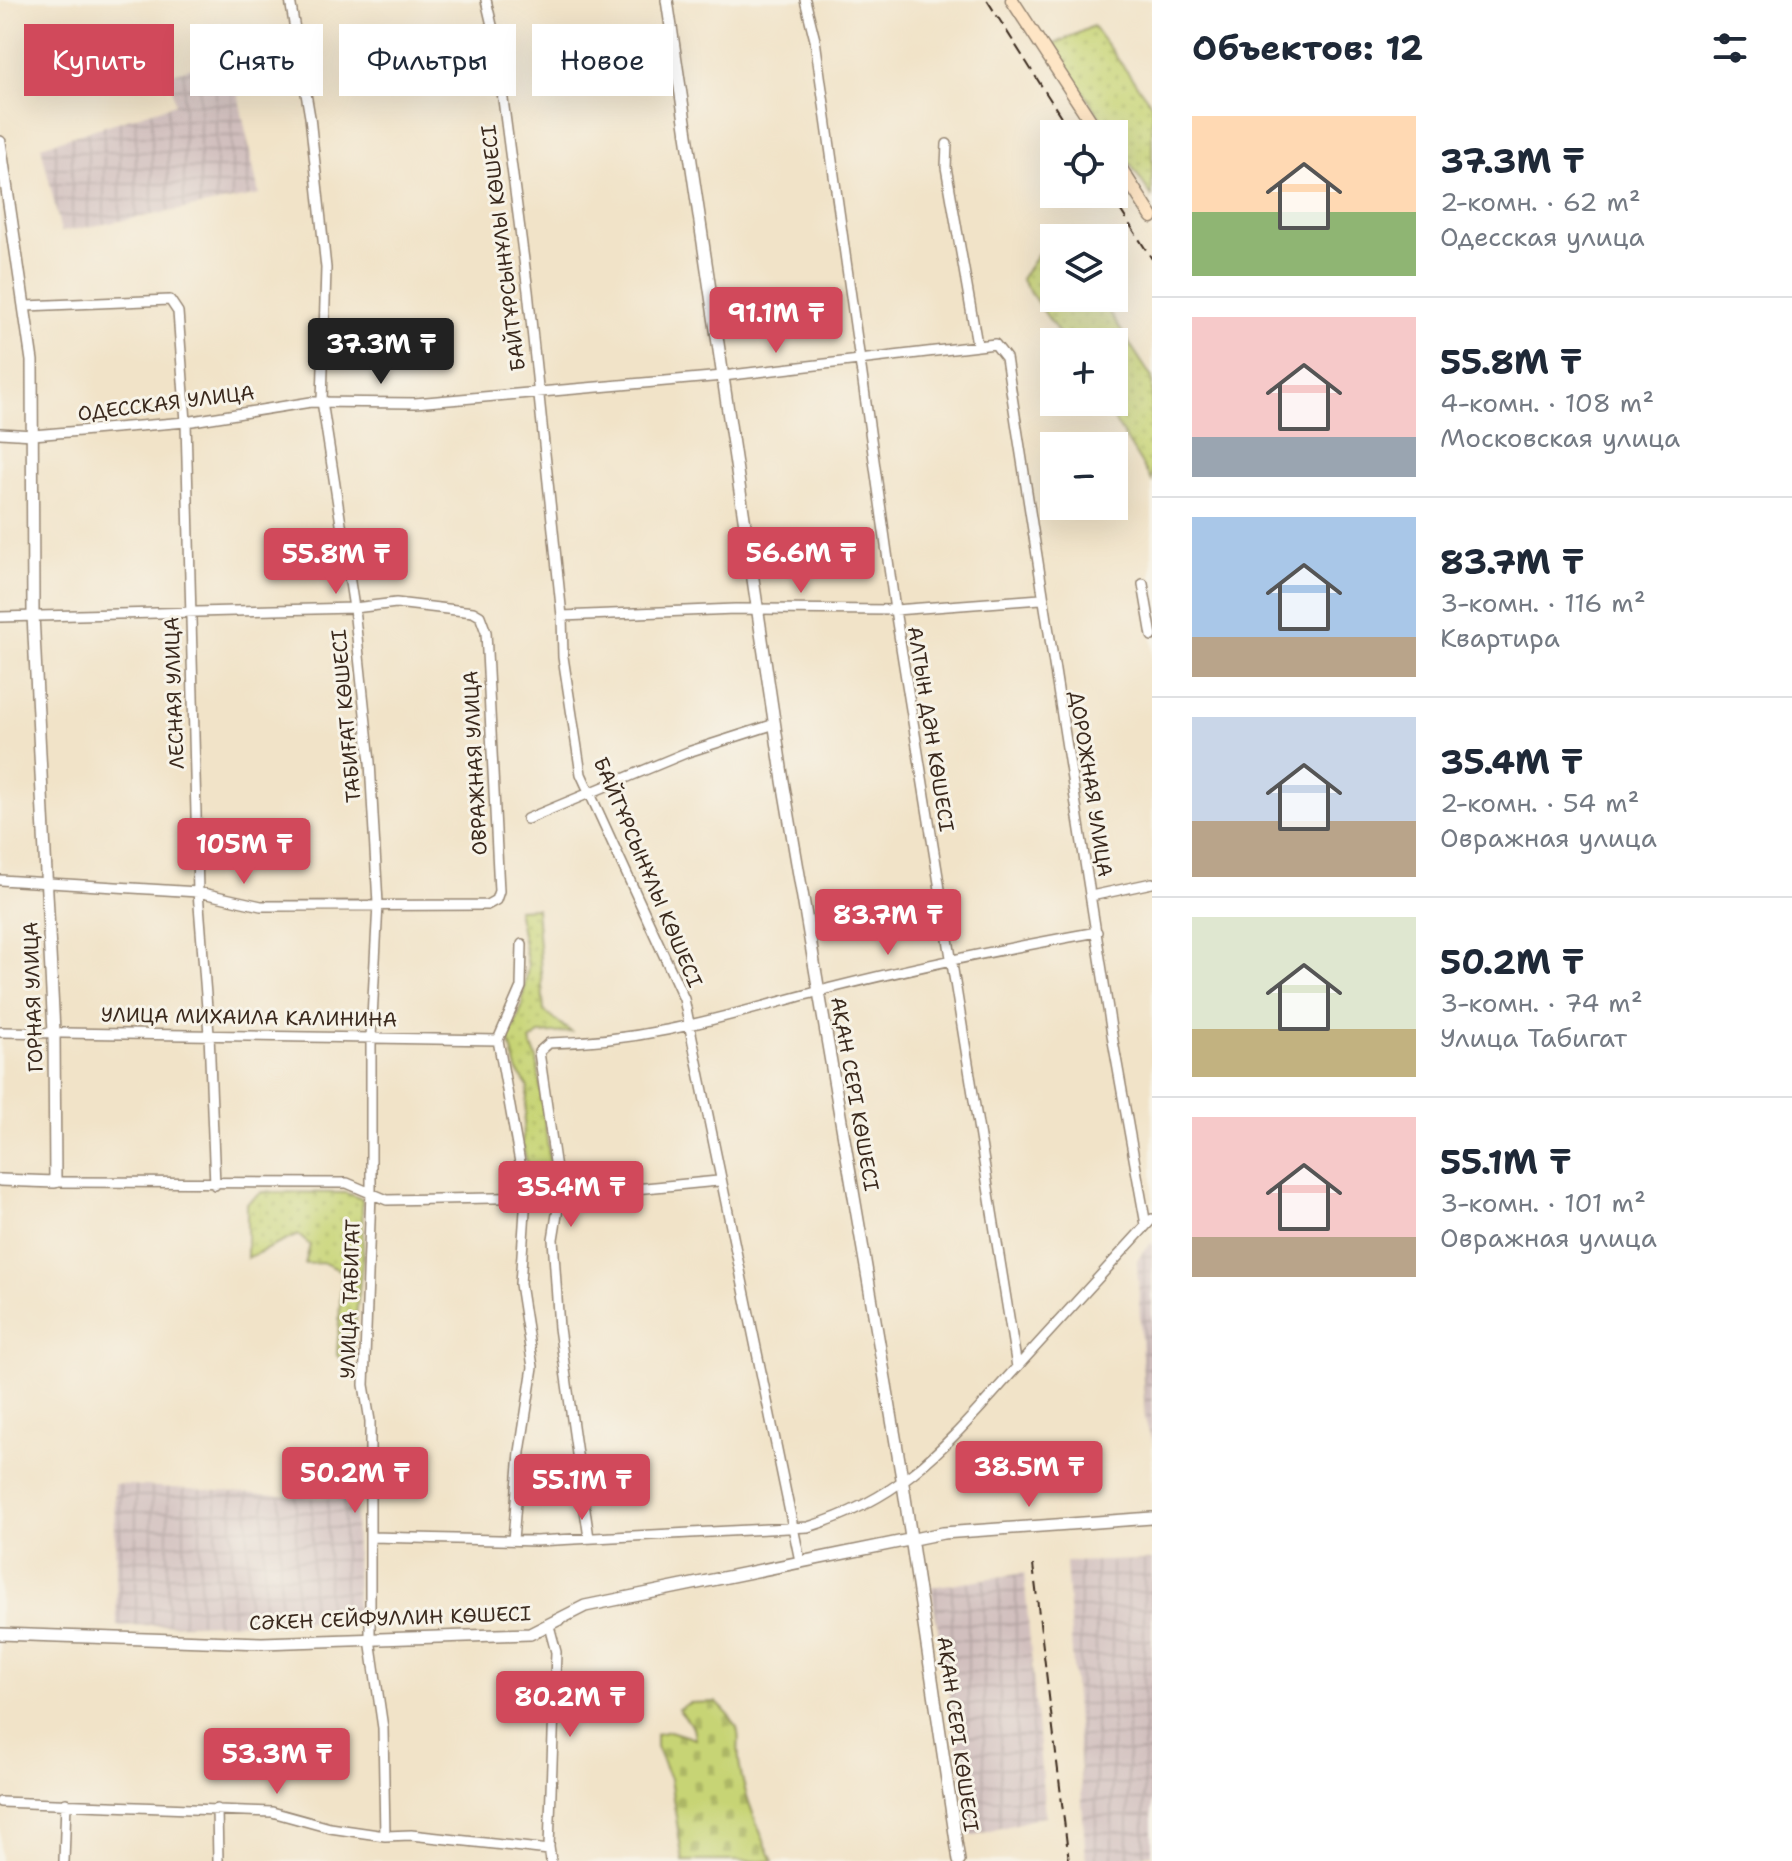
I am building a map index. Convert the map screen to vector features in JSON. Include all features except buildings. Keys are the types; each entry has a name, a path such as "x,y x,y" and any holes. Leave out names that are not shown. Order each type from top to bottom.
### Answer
{"main road":[{"path":"1012,0 1090,120"},
{"path":"1128,180 1152,217"}],"street":[{"name":"ТАБИҒАТ КӨШЕСІ","path":"290,0 311,130 326,268 322,401 354,608 370,762 378,904 371,1037 371,1193"},
{"name":"БАЙТҰРСЫНҰЛЫ КӨШЕСІ","path":"486,0 498,54 538,391 562,616 563,657 581,774 668,957 690,1028 718,1181 800,1561"},
{"name":"АҚАН СЕРІ КӨШЕСІ","path":"667,0 775,724 903,1484 959,1861"},
{"name":"АЛТЫН ДӘН КӨШЕСІ","path":"805,0 815,40 895,610 1017,1367"},
{"name":"ГОРНАЯ УЛИЦА","path":"0,142 26,306 33,435 33,615 54,1032 55,1182"},
{"path":"947,144 946,167 977,344"},
{"name":"ЛЕСНАЯ УЛИЦА","path":"26,306 170,300 178,312 186,422 198,892 209,1034 215,1185"},
{"name":"ОДЕССКАЯ УЛИЦА","path":"0,433 33,435 186,422 322,401 415,403 723,376 862,362 977,344 995,344 1003,349"},
{"name":"ДОРОЖНАЯ УЛИЦА","path":"1003,349 1041,599 1149,1222"},
{"path":"1143,584 1152,636"},
{"path":"562,616 735,609 895,610 1041,599"},
{"name":"ОВРАЖНАЯ УЛИЦА","path":"354,608 396,603 426,604 473,612 480,616 486,632 499,891 496,900 487,905 378,904"},
{"path":"0,617 354,608"},
{"path":"527,819 688,752 775,724"},
{"path":"0,880 198,892 261,906 378,904"},
{"path":"1091,896 1152,883"},
{"path":"589,1538 559,1328 553,1239 560,1196 539,1052 543,1046 549,1043 607,1041 690,1028 949,958 1097,932"},
{"path":"513,1540 520,1452 533,1367 520,1284 526,1196 498,1040 521,987 522,944"},
{"name":"УЛИЦА МИХАИЛА КАЛИНИНА","path":"0,1032 498,1040"},
{"path":"0,1180 215,1185 347,1183 387,1200 560,1196 718,1181"},
{"name":"УЛИЦА ТАБИГАТ","path":"371,1193 364,1385 370,1421 370,1639 383,1728 385,1836"},
{"path":"371,1537 589,1538 808,1527 845,1516 903,1484 944,1449 1149,1222"},
{"name":"СӘКЕН СЕЙФУЛЛИН КӨШЕСІ","path":"0,1634 262,1643 530,1634 585,1606 943,1533 1152,1518"},
{"path":"549,1626 556,1652 551,1861"},
{"path":"0,1802 272,1812 330,1828 385,1836 411,1835 549,1850"},
{"path":"64,1861 66,1803"},
{"path":"217,1809 218,1861"}],"shaded area":[{"path":"190,68 190,96 238,96 259,195 61,232 41,146 175,104 174,73"},
{"path":"1152,1242 1152,1443 1145,1419 1137,1260"},
{"path":"114,1484 355,1500 357,1619 117,1626"},
{"path":"1152,1560 1152,1854 1111,1861 1086,1861 1066,1562"},
{"path":"1024,1573 1045,1816 972,1836 931,1587"}],"green space":[{"path":"1093,26 1152,105 1152,197 1128,160 1128,120 1102,120 1053,45"},
{"path":"1040,251 1040,306 1021,279"},
{"path":"1044,312 1109,312 1120,328 1055,328"},
{"path":"1128,341 1152,378 1152,481 1128,442 1128,432 1122,432 1112,416 1128,416"},
{"path":"536,908 544,1011 571,1032 539,1034 530,1041 537,1059 553,1189 534,1190 522,1144 528,1087 517,1070 509,1039 521,1009 528,965 517,909"},
{"path":"262,1192 346,1193 362,1199 363,1255 350,1368 337,1355 342,1271 324,1263 305,1264 310,1245 298,1235 247,1258 247,1203"},
{"path":"716,1702 737,1729 744,1784 754,1818 773,1861 683,1861 670,1779 656,1747 656,1734 670,1731 695,1739 693,1727 678,1709 689,1703"}],"railway":[{"path":"987,0 1063,120"},
{"path":"1119,208 1152,259"},
{"path":"1033,1565 1069,1861"}]}
